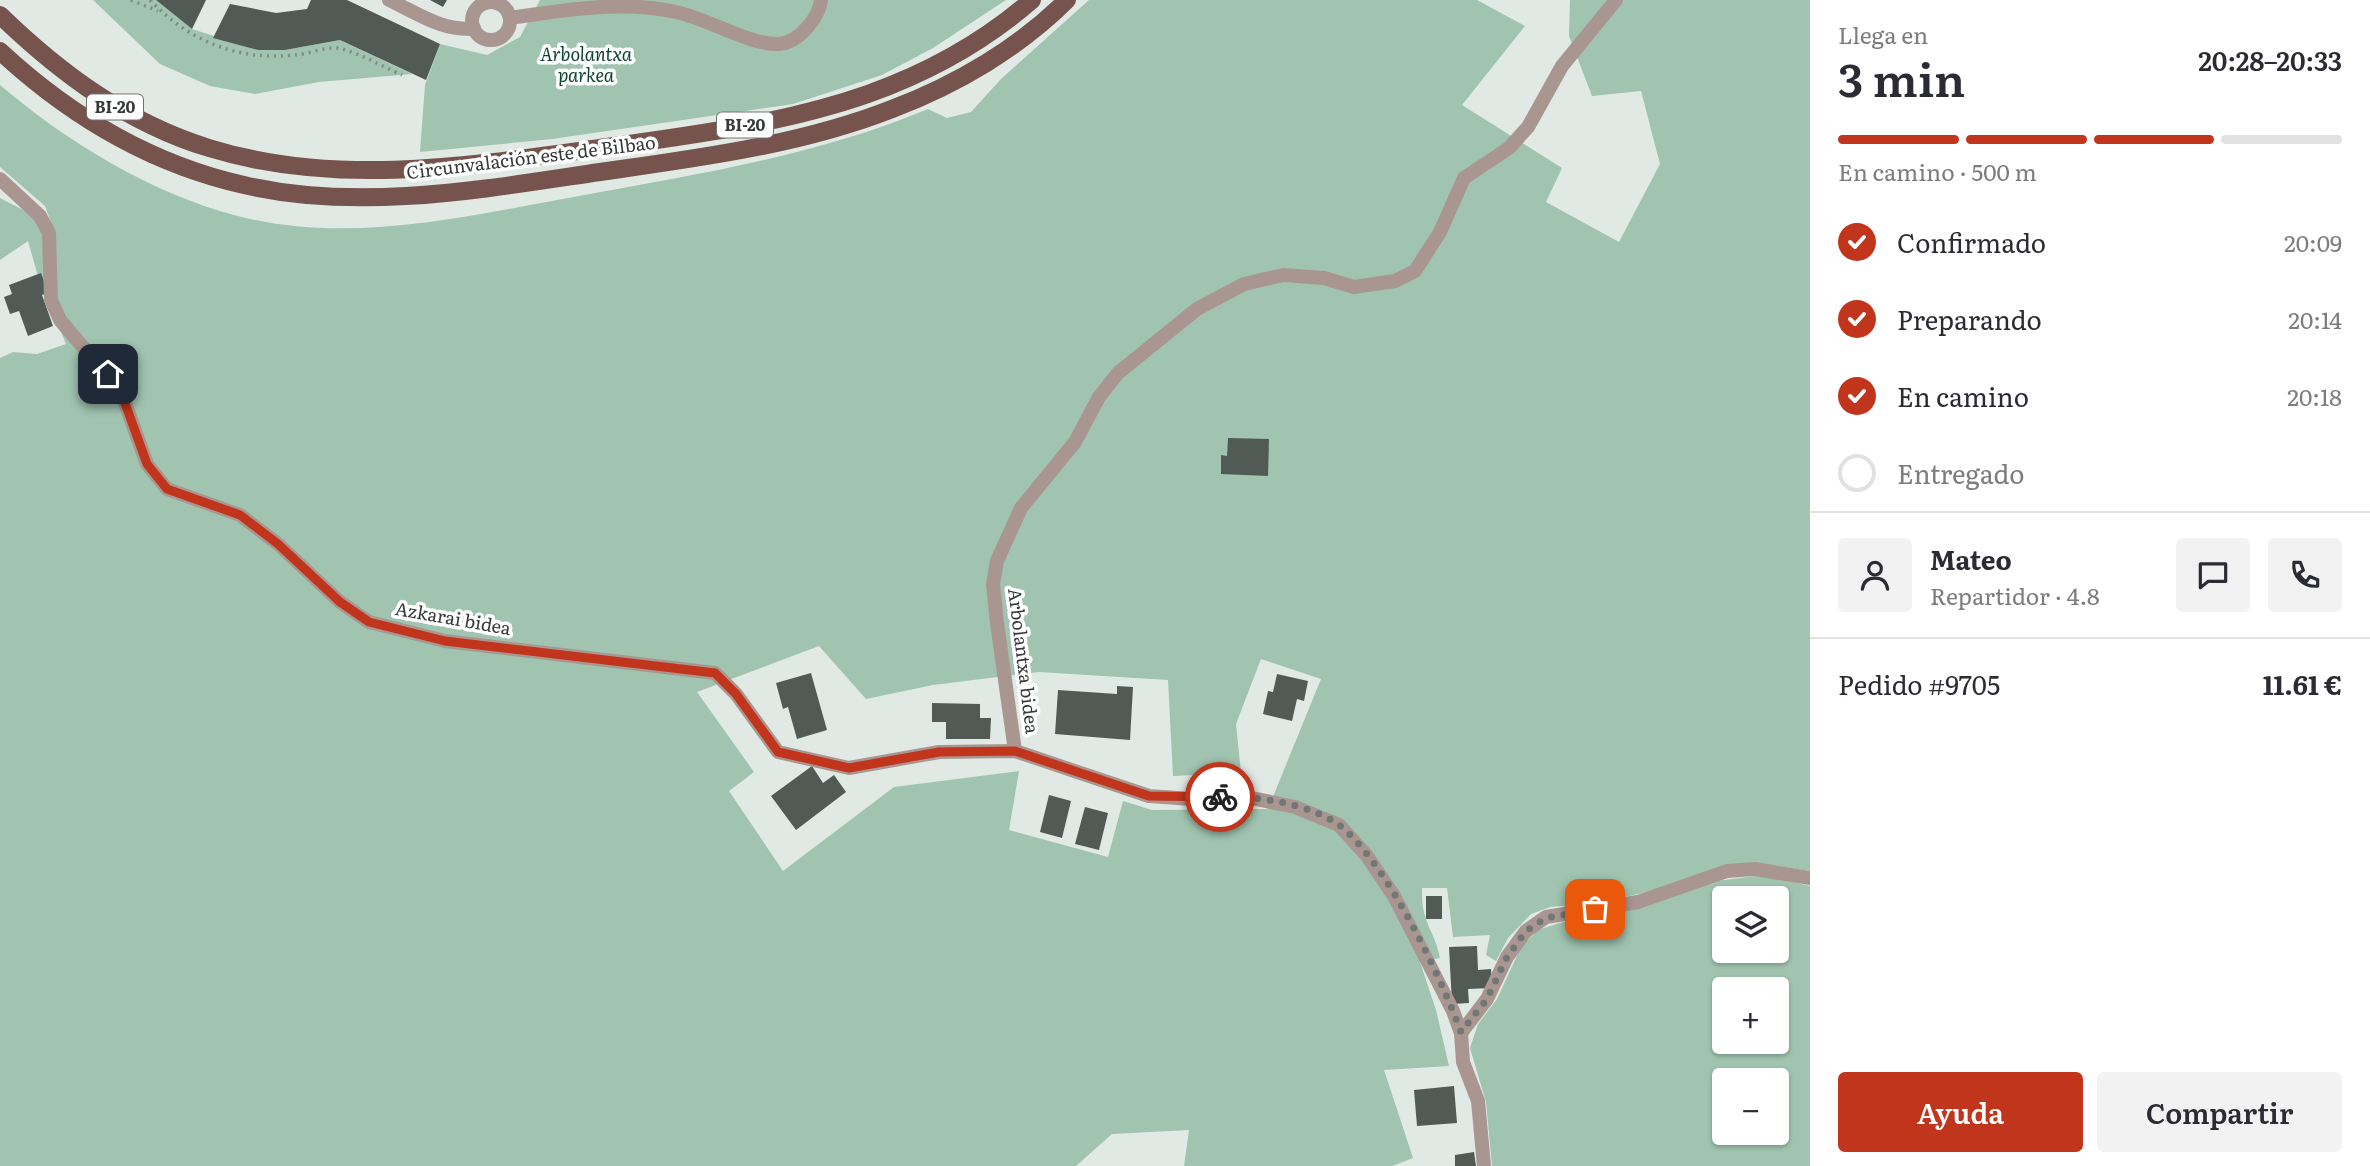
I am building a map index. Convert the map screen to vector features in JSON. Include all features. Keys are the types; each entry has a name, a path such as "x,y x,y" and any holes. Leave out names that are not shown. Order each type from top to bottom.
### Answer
{"main road":[{"name":"Circunvalación este de Bilbao","path":"0,15 88,90 126,114 164,132 253,160 332,169 489,163 654,141 765,121 867,94 918,73 1007,21 1032,0"},
{"name":"Circunvalación este de Bilbao","path":"0,51 52,96 107,132 168,162 248,186 336,196 436,193 718,153 862,120 920,98 974,70 1028,34 1067,0"},
{"path":"0,6 58,65"}],"street":[{"path":"389,0 447,27 461,30 474,28"},
{"path":"510,18 569,9 648,8 675,11 756,41 780,44 794,39 804,30 816,15 821,0"},
{"name":"Arbolantxa bidea","path":"1484,1166 1478,1101 1463,1062 1461,1032 1436,973 1394,896 1367,856 1339,825 1295,807 1242,796 1192,799 1149,796 1015,751 993,584 996,561 1021,508 1074,442 1099,397 1118,373 1197,309 1244,284 1283,275 1324,278 1354,288 1395,281 1415,271 1440,232 1464,178 1508,148 1528,127 1562,66 1616,0"},
{"path":"480,3 499,4 510,18 507,31 496,39 483,38 474,28 474,15 480,3"},
{"name":"Azkarai bidea","path":"0,179 40,216 49,233 51,300 60,320 121,392 147,464 167,489 240,515 278,544 340,602 369,622 445,641 715,673 736,694 778,752 849,768 939,752 1015,751"},
{"path":"1461,1032 1487,999 1507,957 1526,931 1546,918 1638,902 1727,871 1755,869 1810,878"}],"path":[{"path":"131,0 162,13"},
{"path":"150,0 187,33 224,49 274,57 341,48 402,75"}],"green space":[{"path":"93,0 156,0 192,29 258,50 285,50 340,40 412,74 319,82 255,94 210,86 160,64"},
{"name":"Arbolantxa parkea","path":"540,0 1006,0 933,48 882,75 793,104 552,139 420,152 425,85 440,44 487,55 520,37"},
{"path":"1089,0 1477,0 1525,26 1462,105 1562,168 1546,202 1619,242 1660,164 1641,91 1592,96 1569,36 1570,0 1810,0 1810,871 1753,862 1639,894 1588,904 1550,907 1531,914 1508,938 1496,961 1486,955 1490,935 1453,937 1447,888 1422,888 1426,918 1440,958 1420,962 1436,1010 1449,1066 1384,1070 1413,1158 1392,1166 1184,1166 1189,1130 1112,1134 1076,1166 0,1166 0,358 13,352 37,354 66,344 38,276 28,241 0,260 0,198 52,225 45,206 0,167 0,85 81,145 140,179 171,193 234,215 278,224 368,228 458,218 762,160 846,138 928,109 947,118 971,112 1001,79","holes":["819,646 866,699 933,685 1039,672 1168,680 1173,776 1241,773 1236,724 1261,659 1321,679 1268,809 1152,810 1123,801 1108,857 1009,830 1019,771 894,787 783,871 729,791 754,772 697,692"]},
{"path":"1764,875 1810,886 1810,1166 1492,1166 1486,1102 1470,1048 1478,1024 1497,999 1521,947 1538,930 1716,881"}],"building":[{"path":"156,0 206,0 192,29"},
{"path":"311,0 347,0 440,44 426,80 340,40 285,50 258,50 213,38 230,4 276,13 307,9"},
{"path":"430,0 447,0 443,7"},
{"path":"41,273 48,293 42,295 53,326 28,336 19,311 10,314 4,297 12,294 9,285"},
{"path":"1228,438 1269,439 1268,476 1221,474 1221,455 1227,456"},
{"path":"811,673 827,730 797,739 788,707 783,709 776,683"},
{"path":"1277,674 1308,681 1304,701 1297,699 1292,721 1263,714 1268,691 1273,692"},
{"path":"1117,686 1133,687 1130,740 1055,734 1058,690 1117,694"},
{"path":"932,703 980,704 980,718 991,718 990,739 946,739 946,722 932,722"},
{"path":"812,766 823,783 834,775 846,792 796,830 771,796"},
{"path":"1049,795 1071,801 1062,838 1040,832"},
{"path":"1085,807 1108,813 1099,850 1075,844"},
{"path":"1426,896 1442,896 1442,919 1426,919"},
{"path":"1477,946 1478,970 1491,969 1492,988 1468,989 1469,1003 1452,1004 1449,947"},
{"path":"1454,1086 1457,1123 1417,1126 1414,1090"},
{"path":"1474,1152 1476,1166 1455,1166 1455,1155"}],"way so far":[{"path":"1220,797 1242,796 1272,801 1324,817 1339,825 1367,856 1394,896 1436,973 1461,1032 1487,999 1507,957 1526,931 1546,918 1595,909"}],"route":[{"path":"108,374 121,392 147,464 167,489 185,498 240,515 278,544 340,602 369,622 445,641 715,673 736,694 778,752 849,768 939,752 1015,751 1149,796 1192,799 1220,797"}]}
